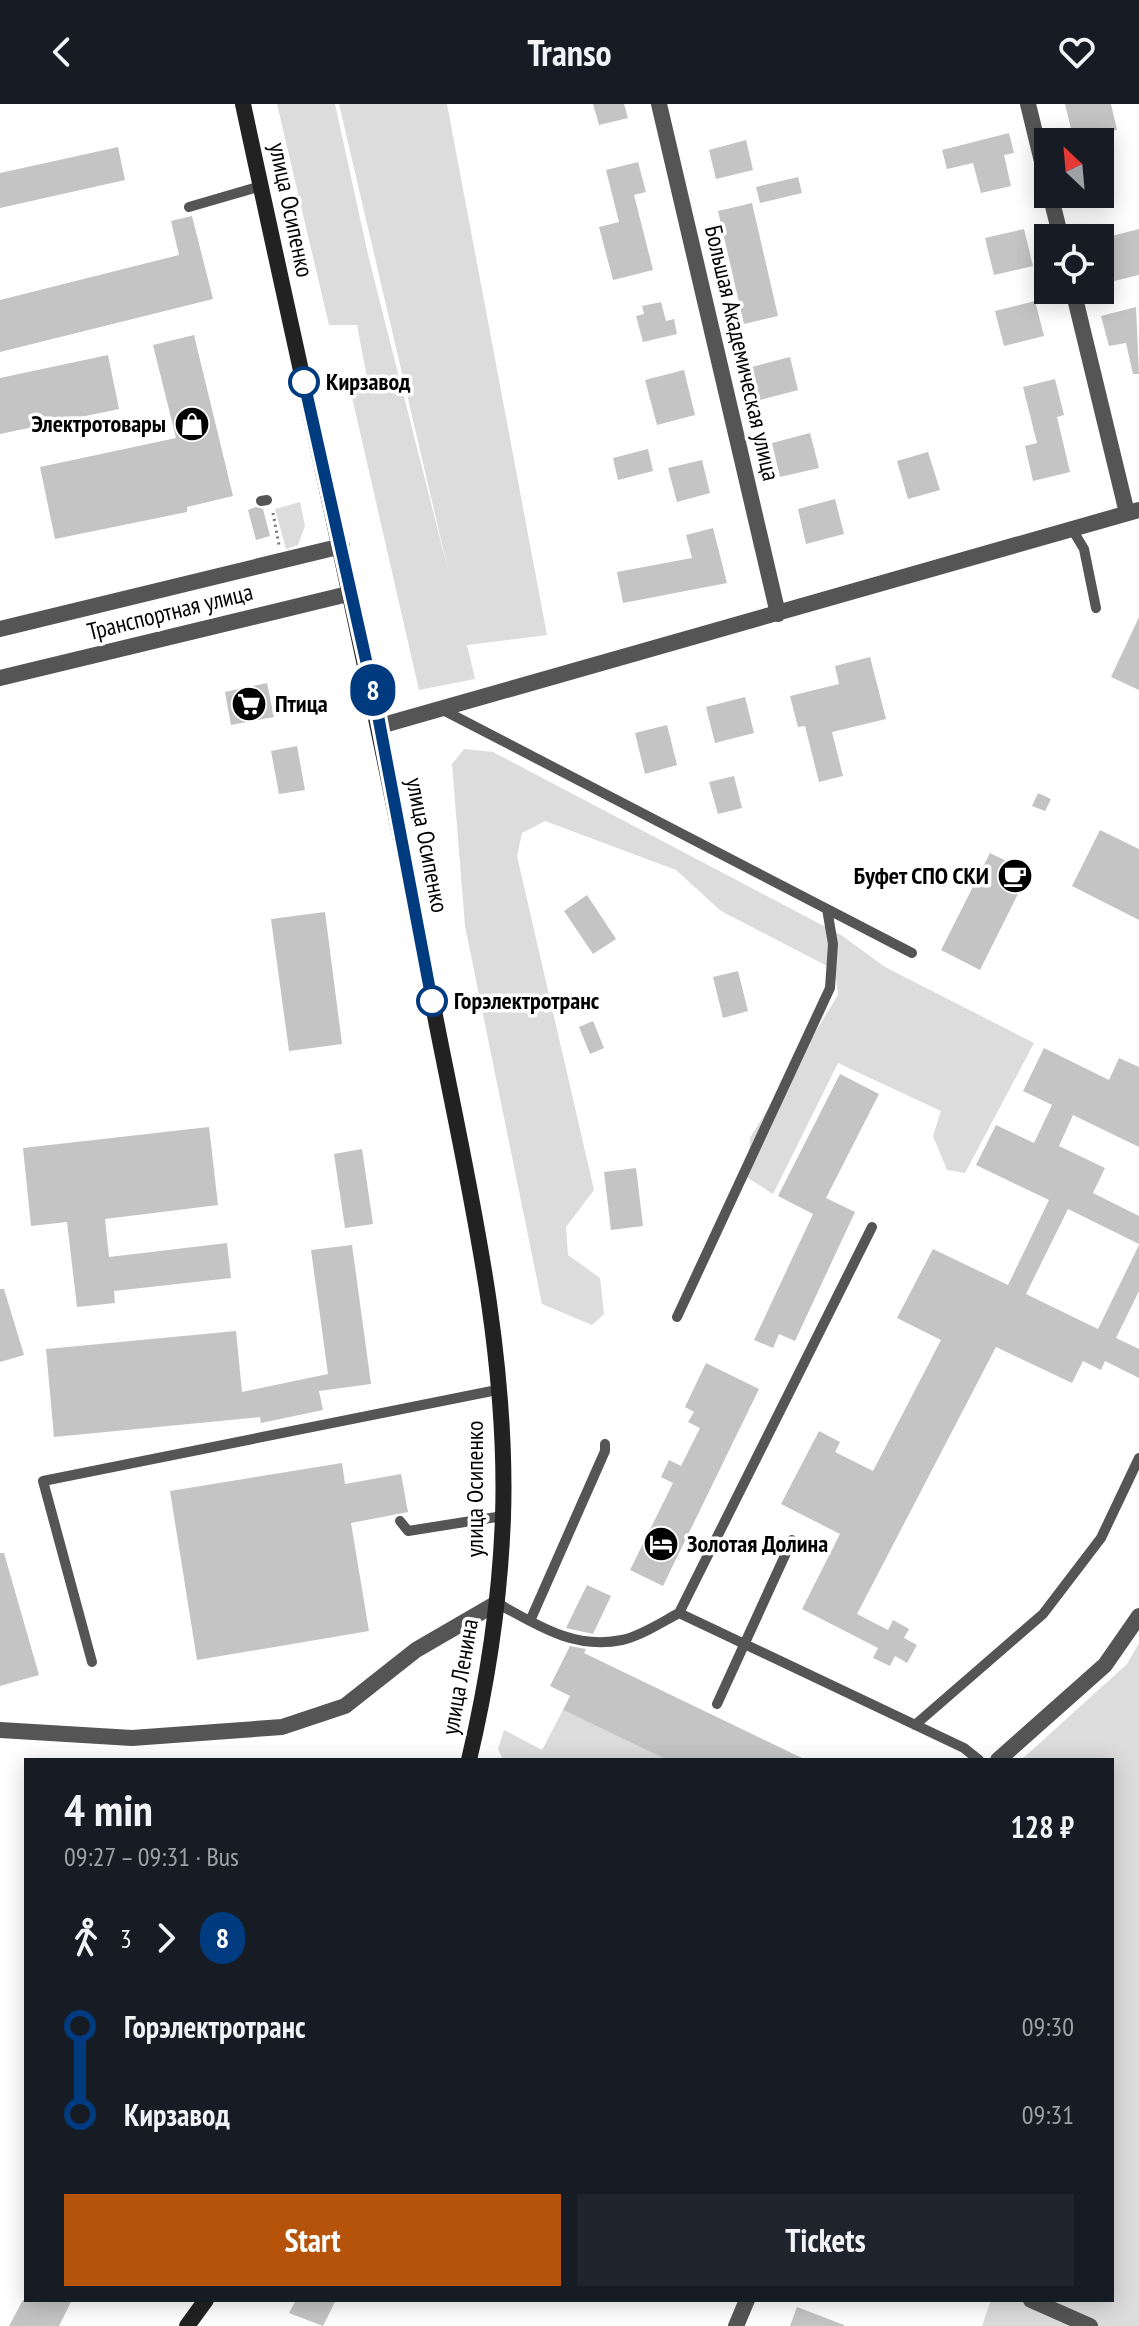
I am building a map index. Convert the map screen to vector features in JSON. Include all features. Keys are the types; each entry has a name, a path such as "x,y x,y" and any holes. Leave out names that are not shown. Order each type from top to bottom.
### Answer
{"main road":[{"name":"улица Осипенко","path":"243,104 380,726 487,1296 497,1390 503,1516 497,1603"},
{"name":"улица Ленина","path":"469,1758 485,1691 497,1603"},
{"path":"187,2326 205,2302"}],"street":[{"name":"Большая Академическая улица","path":"659,104 778,614"},
{"path":"1028,104 1034,129"},
{"path":"380,726 1133,511 1077,304"},
{"name":"Транспортная улица","path":"0,629 342,546"},
{"name":"Транспортная улица","path":"0,678 352,593"},
{"path":"0,1730 132,1738 282,1727 345,1706 416,1650 497,1603"},
{"path":"1000,1758 1105,1665 1139,1616"},
{"path":"736,2326 746,2302"},
{"path":"1034,2302 1059,2320 1090,2326"}],"lane":[{"path":"189,207 261,186"},
{"path":"1072,529 1084,549 1096,608"},
{"path":"443,710 912,953"},
{"path":"677,1317 830,988 833,944 827,909"},
{"path":"497,1603 556,1635 584,1642 623,1640 679,1613 872,1227"},
{"path":"92,1662 43,1481 497,1390"},
{"path":"530,1621 605,1451 605,1444"},
{"path":"915,1725 1043,1614 1101,1538 1139,1458"},
{"path":"400,1521 408,1531 503,1516"},
{"path":"717,1704 792,1540"},
{"path":"679,1613 964,1748 976,1758"}],"path":[{"path":"267,504 283,560"}],"shaded area":[{"path":"277,104 335,104 369,259 449,574 339,104 447,104 547,635 467,645 475,679 419,690 352,397 368,383 357,325 329,325"},
{"path":"300,502 305,526 298,545 286,549 275,509"},
{"path":"464,749 493,752 841,935 885,967 1034,1043 965,1173 947,1170 933,1136 941,1111 838,1063 773,1194 748,1178 750,1138 838,995 835,970 721,911 676,870 545,821 522,833 517,856 594,1190 566,1227 568,1255 600,1278 604,1314 592,1325 542,1304 465,926 452,764"},
{"path":"1139,1643 1139,2326 982,2326 990,2302 1114,2302 1114,1758 1023,1758 1127,1664"},
{"path":"563,1710 663,1758 502,1758 498,1749 504,1730 542,1750"}],"building":[{"path":"593,104 624,104 628,118 599,125"},
{"path":"1065,104 1111,104 1117,130 1071,128"},
{"path":"1009,133 1014,153 1004,155 1011,186 981,193 973,163 947,169 942,150"},
{"path":"746,140 753,170 716,179 709,150"},
{"path":"118,147 125,180 0,208 0,173"},
{"path":"638,162 646,192 634,195 653,270 613,280 599,227 619,222 606,170"},
{"path":"798,177 802,193 760,203 756,187"},
{"path":"752,203 778,316 744,324 718,211"},
{"path":"192,216 213,299 0,352 0,300 179,255 171,221"},
{"path":"1024,229 1033,266 994,275 985,238"},
{"path":"1139,229 1139,275 1114,281 1114,235"},
{"path":"1034,301 1044,336 1004,346 995,311"},
{"path":"661,302 666,321 674,319 677,334 643,342 636,316 644,314 642,306"},
{"path":"1136,307 1139,374 1133,374 1126,343 1109,346 1101,316"},
{"path":"194,335 233,496 187,507 187,512 55,539 40,467 176,438 153,345"},
{"path":"108,355 119,409 0,434 0,378"},
{"path":"790,357 798,390 760,400 752,367"},
{"path":"684,370 695,415 657,425 645,380"},
{"path":"1055,379 1064,415 1057,417 1070,472 1033,481 1025,446 1037,443 1023,387"},
{"path":"810,433 819,468 780,477 772,443"},
{"path":"648,449 653,471 618,480 613,458"},
{"path":"928,452 940,490 908,499 897,461"},
{"path":"702,460 710,493 677,502 668,468"},
{"path":"835,499 844,534 806,544 798,509"},
{"path":"256,507 263,509 270,536 256,540 248,510"},
{"path":"713,528 727,583 623,603 617,572 692,558 686,535"},
{"path":"1139,617 1139,690 1111,677"},
{"path":"870,657 886,719 832,732 843,776 819,782 805,726 798,727 790,696 839,684 835,666"},
{"name":"Птица","path":"267,683 274,717 231,725 225,692"},
{"path":"745,697 754,733 715,743 706,707"},
{"path":"667,725 677,765 645,774 635,733"},
{"path":"297,746 305,790 279,794 271,751"},
{"path":"734,776 742,808 718,814 709,782"},
{"path":"1038,793 1051,799 1045,811 1032,806"},
{"path":"1100,830 1139,849 1139,920 1072,886"},
{"path":"990,853 1029,872 980,970 941,950"},
{"path":"587,895 616,939 593,954 564,911"},
{"path":"325,912 342,1044 289,1051 271,919"},
{"path":"738,971 748,1011 723,1018 713,977"},
{"path":"593,1021 604,1048 590,1054 579,1027"},
{"path":"1044,1048 1109,1080 1119,1058 1139,1067 1139,1147 1073,1115 1059,1146 1105,1168 1093,1193 1139,1216 1139,1244 1068,1209 1026,1294 1098,1329 1139,1245 1139,1291 1116,1338 1139,1349 1139,1378 1105,1361 1101,1370 1083,1361 1072,1383 996,1347 857,1614 888,1630 893,1620 909,1629 904,1638 917,1645 907,1663 895,1656 890,1666 873,1658 878,1648 802,1609 840,1534 781,1504 819,1431 840,1442 835,1452 873,1471 941,1340 897,1318 933,1249 1008,1285 1049,1200 976,1165 996,1125 1034,1143 1052,1105 1023,1091"},
{"path":"840,1074 879,1094 826,1198 855,1212 795,1341 779,1334 773,1348 754,1340 813,1214 778,1196"},
{"path":"209,1127 218,1205 105,1219 109,1257 227,1243 231,1278 114,1291 115,1303 77,1307 67,1222 31,1226 23,1148"},
{"path":"362,1149 373,1224 345,1228 334,1154"},
{"path":"636,1168 643,1226 611,1230 604,1172"},
{"path":"352,1245 371,1384 319,1391 323,1410 261,1423 260,1417 54,1437 46,1349 236,1331 242,1392 328,1374 311,1250"},
{"path":"0,1289 4,1289 24,1355 0,1362"},
{"path":"706,1363 759,1389 663,1586 630,1570 673,1483 661,1477 669,1460 681,1466 700,1428 688,1422 694,1412 685,1407"},
{"path":"342,1463 345,1484 401,1474 408,1512 351,1523 369,1631 197,1660 170,1491"},
{"path":"0,1553 4,1553 39,1675 0,1686"},
{"path":"587,1585 611,1596 593,1634 566,1628"},
{"path":"570,1646 586,1649 584,1653 802,1758 663,1758 563,1710 570,1696 550,1686"},
{"path":"23,2300 71,2302 59,2326 9,2326"},
{"path":"295,2302 335,2302 323,2326 289,2313"},
{"path":"797,2307 844,2325 844,2326 790,2326"}],"bus line":[{"name":"8","path":"304,382 376,705 432,1001"}],"place":[{"name":"Кирзавод","path":"304,382"},
{"name":"Электротовары","path":"192,424"},
{"name":"Птица","path":"249,704"},
{"name":"Буфет СПО СКИ","path":"1015,876"},
{"name":"Горэлектротранс","path":"432,1001"},
{"name":"Золотая Долина","path":"661,1544"}]}
